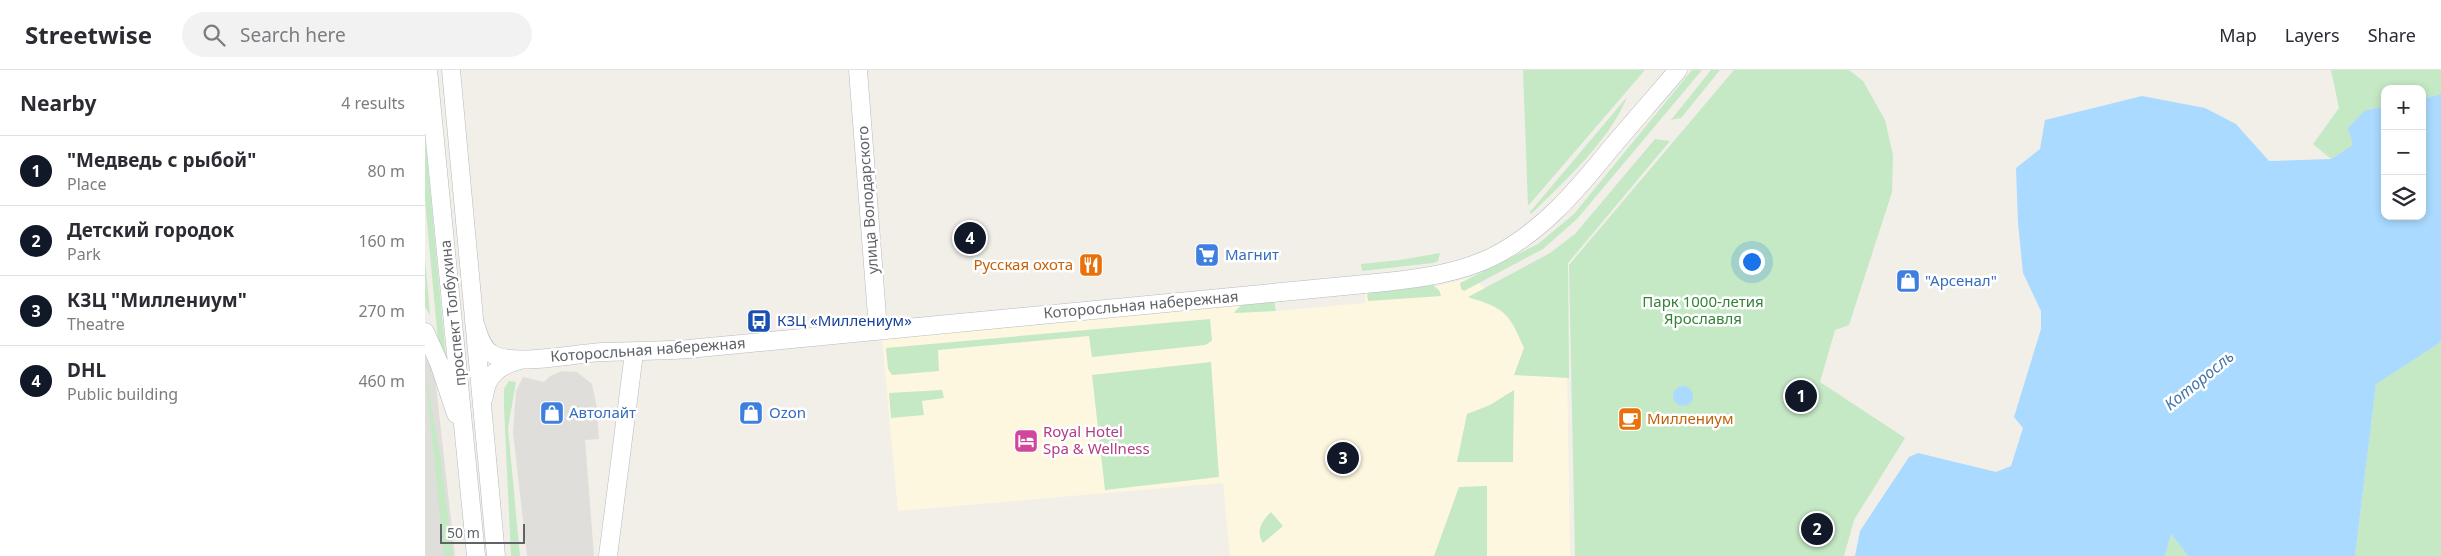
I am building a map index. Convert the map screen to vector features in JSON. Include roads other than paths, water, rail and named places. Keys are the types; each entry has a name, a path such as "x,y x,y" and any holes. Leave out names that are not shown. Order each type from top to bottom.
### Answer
{"main road":[{"name":"проспект Толбухина","path":"428,70 476,556"},
{"name":"проспект Толбухина","path":"451,70 496,556"},
{"name":"улица Володарского","path":"858,70 878,329"},
{"name":"Которосльная набережная","path":"523,359 603,352 634,353 1386,282 1451,272 1505,250 1548,219 1571,196 1678,70"},
{"path":"474,321 482,342 493,354 505,359 523,359"},
{"path":"425,332 439,363 466,450"},
{"path":"608,556 634,353"},
{"path":"482,410 484,390 489,379 505,364 523,359"}],"water":[{"name":"Которосль","path":"2441,94 2441,342 2376,384 2355,556 2188,556 2171,534 2165,556 1855,556 1860,531 1909,457 1918,453 1996,472 2011,466 2023,428 2014,417 2041,329 2041,311 2023,273 2018,223 2016,168 2040,149 2045,120 2142,96 2205,108 2236,124 2269,161 2331,159 2353,145 2348,128 2364,111 2381,107 2381,220 2426,220 2426,98"},
{"path":"1683,386 1690,389 1693,396 1690,403 1683,406 1676,403 1673,396 1676,389"}],"place":[{"name":"DHL","path":"970,238"},
{"name":"Магнит","path":"1207,255"},
{"name":"Русская охота","path":"1091,265"},
{"name":"\"Арсенал\"","path":"1908,281"},
{"name":"КЗЦ «Миллениум»","path":"759,321"},
{"name":"\"Медведь с рыбой\"","path":"1801,396"},
{"name":"Автолайт","path":"552,413"},
{"name":"Ozon","path":"751,413"},
{"name":"Миллениум","path":"1630,419"},
{"name":"Royal Hotel Spa & Wеllness","path":"1026,441"},
{"name":"КЗЦ \"Миллениум\"","path":"1343,458"},
{"name":"Детский городок","path":"1817,529"}],"park label":[{"name":"Парк 1000-летия Ярославля","path":"1703,310"}]}
